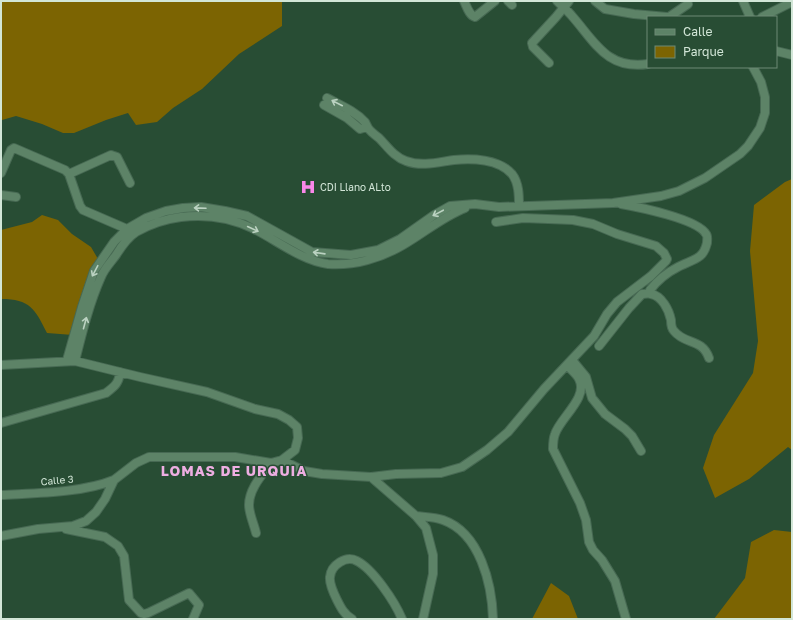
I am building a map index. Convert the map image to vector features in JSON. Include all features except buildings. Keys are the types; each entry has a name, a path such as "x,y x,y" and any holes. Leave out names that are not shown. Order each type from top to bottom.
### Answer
{"street":[{"path":"464,1 472,16 475,17 495,1"},
{"path":"557,1 566,4 572,16 597,47 606,55 633,65 647,64"},
{"path":"595,1 599,6 605,9 657,16"},
{"path":"743,1 750,16"},
{"path":"764,16 792,2"},
{"path":"549,63 532,45 532,42 556,17 566,4"},
{"path":"670,16 688,4"},
{"path":"777,51 792,55"},
{"path":"71,361 82,307 94,271 114,242 127,230 146,218 167,215 219,217 251,228 309,259 328,264 355,262 380,257 403,245 452,213 475,204 499,207 613,203 679,192 705,178 740,154 748,146 760,128 765,113 765,96 762,82 754,68"},
{"path":"326,101 349,114 360,129 367,127 387,148 407,162 430,164 454,160 478,160 490,162 503,167 512,174 516,182 519,206"},
{"path":"1,173 11,150 14,148 65,170 69,174 80,206 83,210 127,230"},
{"path":"69,174 111,155 117,157 130,184"},
{"path":"1,195 16,197"},
{"path":"613,203 677,217 704,230 707,235 706,247 701,255 670,272 655,284 650,290 651,294"},
{"path":"71,361 101,276 121,248 135,233 167,215"},
{"path":"282,460 304,471 322,474 371,477 441,473 462,467 488,450 508,432 544,389 594,336 607,314 617,302 651,276 666,261 666,256 656,246 617,234 593,224 573,220 523,218 496,222"},
{"path":"599,346 642,294 651,294 661,300 666,306 672,329 675,333 702,346 706,350 709,358"},
{"path":"1,365 71,361 207,392 255,409 278,414 290,420 297,427 298,438 295,450 282,460 271,463 235,457 149,457 136,463 112,483 105,499 96,512 86,521 73,526 38,529 1,536"},
{"path":"569,363 586,377 592,398 605,414 632,436 641,451"},
{"path":"569,363 582,387 577,401 555,432 553,449 562,464 580,503 586,520 589,542 615,582 626,619"},
{"path":"1,423 106,393 117,385 120,372"},
{"path":"256,533 249,506 251,494 271,463"},
{"path":"371,477 416,516 426,528 434,556 433,574 423,619"},
{"name":"Calle 3","path":"1,494 68,490 112,483"},
{"path":"416,516 443,520 464,532 474,545 485,573 492,602 493,619"},
{"path":"56,528 105,537 118,546 124,556 129,600 141,613 148,613 189,593 199,605 193,619"},
{"path":"352,619 345,615 339,605 329,578 332,570 338,563 348,559 356,560 366,566 392,600 402,619"}],"green space":[{"path":"1,1 282,1 282,26 239,54 202,89 173,108 157,122 136,125 128,113 74,133 63,133 42,124 16,116 2,120 1,122"},
{"path":"792,179 792,450 788,447 749,479 715,498 703,468 714,435 753,373 758,341 750,251 754,205 785,182"},
{"path":"42,215 58,220 72,234 91,247 98,259 73,335 47,333 35,312 25,303 11,299 1,299 1,230 32,222"},
{"path":"774,530 792,532 792,619 714,619 745,578 751,542"},
{"path":"551,583 569,596 578,619 532,619"}],"place":[{"name":"CDI Llano ALto","path":"308,187"}],"district":[{"name":"LOMAS DE URQUIA","path":"234,471"}]}
